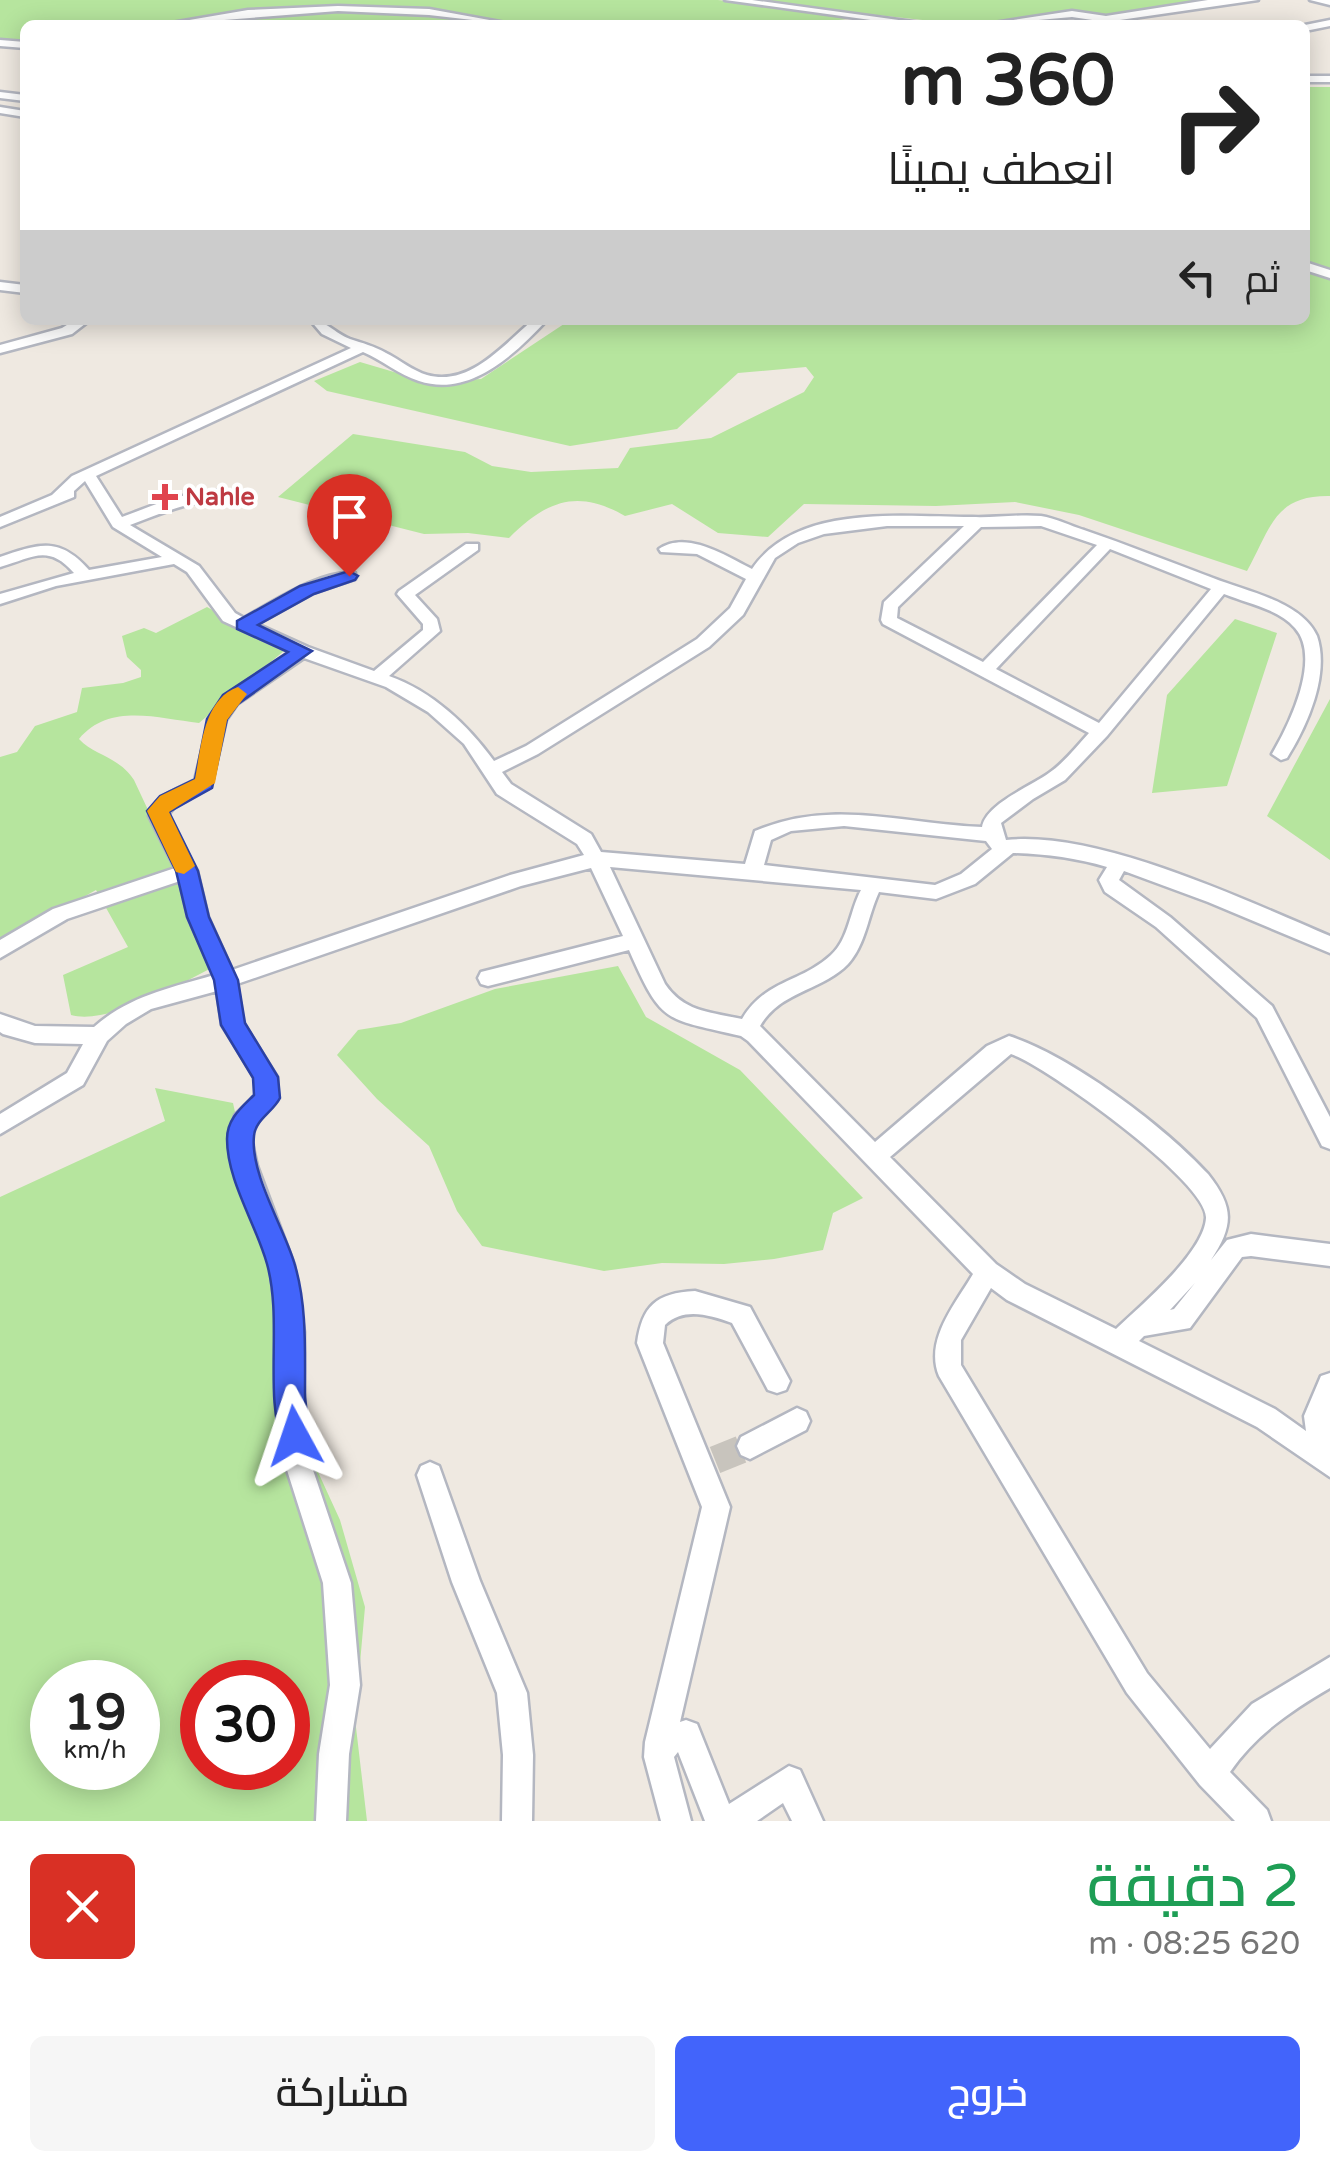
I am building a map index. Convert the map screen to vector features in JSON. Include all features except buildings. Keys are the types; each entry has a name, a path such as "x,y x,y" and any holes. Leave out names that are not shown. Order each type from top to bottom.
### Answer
{"street":[{"path":"730,0 894,20"},
{"path":"1025,20 1072,14 1106,20 1208,2 1253,0"},
{"path":"1315,0 1330,2"},
{"path":"204,20 374,5 485,20"},
{"path":"1132,20 1144,17"},
{"path":"859,20 880,18"},
{"path":"0,349 76,325"},
{"path":"319,325 324,332 420,376 451,380 476,373 534,325"},
{"path":"0,522 92,483 363,347"},
{"path":"92,483 118,524 193,569 220,609 243,625 302,651 416,694 470,740 512,796 584,839 668,1006 684,1014 747,1029 987,1272 1016,1292 1266,1418 1326,1461"},
{"path":"118,524 198,495 224,492 248,496"},
{"path":"491,770 532,750 703,643 737,612 776,546 811,532 872,523 1042,521 1221,586 1303,625 1314,644 1316,681 1303,720 1281,754"},
{"path":"977,522 890,606 889,620 1101,732"},
{"path":"985,670 1107,544"},
{"path":"376,678 416,648 432,630 431,623 405,594 472,547"},
{"path":"667,549 700,549 756,577"},
{"path":"0,562 40,550 58,550 66,552 84,576"},
{"path":"0,599 84,576 174,559"},
{"path":"243,625 307,590 349,576"},
{"path":"997,842 992,821 1026,794 1058,776 1101,732 1221,586"},
{"path":"302,651 230,700 217,719 204,783 167,801 158,811 187,871 198,917 226,980 233,1025 266,1077 268,1090 262,1107 243,1122 240,1139 245,1166 282,1265 291,1332 290,1403 300,1470 337,1584 345,1685 334,1754 332,1821"},
{"path":"753,870 762,836 792,821 862,822 956,834 1043,847 1118,864 1228,902 1330,945"},
{"path":"0,1124 75,1079 99,1035 118,1018 145,1003 226,980 517,880 597,859 753,870 936,892 968,879 997,842"},
{"path":"1118,864 1109,880 1112,888 1162,922 1266,1012 1330,1139"},
{"path":"0,950 60,914 187,871"},
{"path":"747,1029 759,1004 836,962 853,940 874,884"},
{"path":"488,978 635,941"},
{"path":"0,1022 16,1031 43,1035 99,1035"},
{"path":"874,1157 995,1052 1009,1045 1036,1054 1153,1140 1194,1174 1214,1201 1218,1216 1216,1232 1182,1278 1120,1342"},
{"path":"1138,1325 1181,1320 1234,1248 1251,1245 1330,1255"},
{"path":"987,1272 949,1338 948,1366 1138,1683 1210,1774 1256,1821"},
{"path":"676,1821 659,1757 660,1742 716,1507 708,1463 650,1343 653,1320 661,1310 692,1301 740,1315 777,1381"},
{"path":"1326,1461 1318,1416 1330,1385"},
{"path":"750,1446 797,1421"},
{"path":"430,1475 466,1582 512,1692 518,1821"},
{"path":"1210,1774 1228,1744 1263,1712 1330,1672"},
{"path":"660,1742 686,1735 720,1821"},
{"path":"730,1821 789,1781 808,1821"}],"green space":[{"path":"0,0 718,0 865,17 20,20 20,42 0,40"},
{"path":"1224,0 1107,16 1077,13 1014,20 923,20 765,3"},
{"path":"1310,87 1330,87 1330,496 1311,497 1285,508 1269,528 1247,571 1079,515 1015,502 936,506 804,504 768,537 718,533 672,504 625,516 592,502 577,501 549,507 509,538 468,533 424,534 278,497 353,434 465,452 492,466 531,472 618,468 630,448 711,438 804,392 814,377 806,367 738,373 677,429 570,446 327,391 314,381 360,362 428,382 481,379 562,325 1310,325"},
{"path":"207,607 285,650 199,723 120,717 105,720 79,739 121,766 134,780 220,964 125,1008 87,1017 71,1015 63,975 128,947 96,890 0,944 0,757 17,752 35,726 77,712 82,688 141,677 141,670 127,657 122,636 144,628 156,633"},
{"path":"1235,619 1277,633 1227,786 1152,793 1167,695"},
{"path":"1330,699 1330,860 1267,816"},
{"path":"618,966 646,1017 740,1070 863,1198 833,1213 823,1250 724,1264 662,1263 604,1271 482,1246 457,1211 429,1146 377,1099 337,1055 358,1030 401,1023 495,989"},
{"path":"155,1088 233,1103 270,1271 296,1424 340,1520 365,1607 355,1719 367,1821 0,1821 0,1197 165,1121"}],"tunnel":[{"path":"715,1460 750,1446"}],"slow traffic":[{"path":"184,866 158,811 175,796 198,789 204,783 217,719 238,694"}],"place":[{"name":"Nahle","path":"165,497"}],"route":[{"path":"295,1436 290,1403 291,1332 282,1265 245,1166 240,1139 243,1122 267,1098 266,1077 233,1025 226,980 198,917 187,871 158,811 175,796 198,789 204,783 217,719 230,700 302,651 243,625 307,590 349,576"}]}
